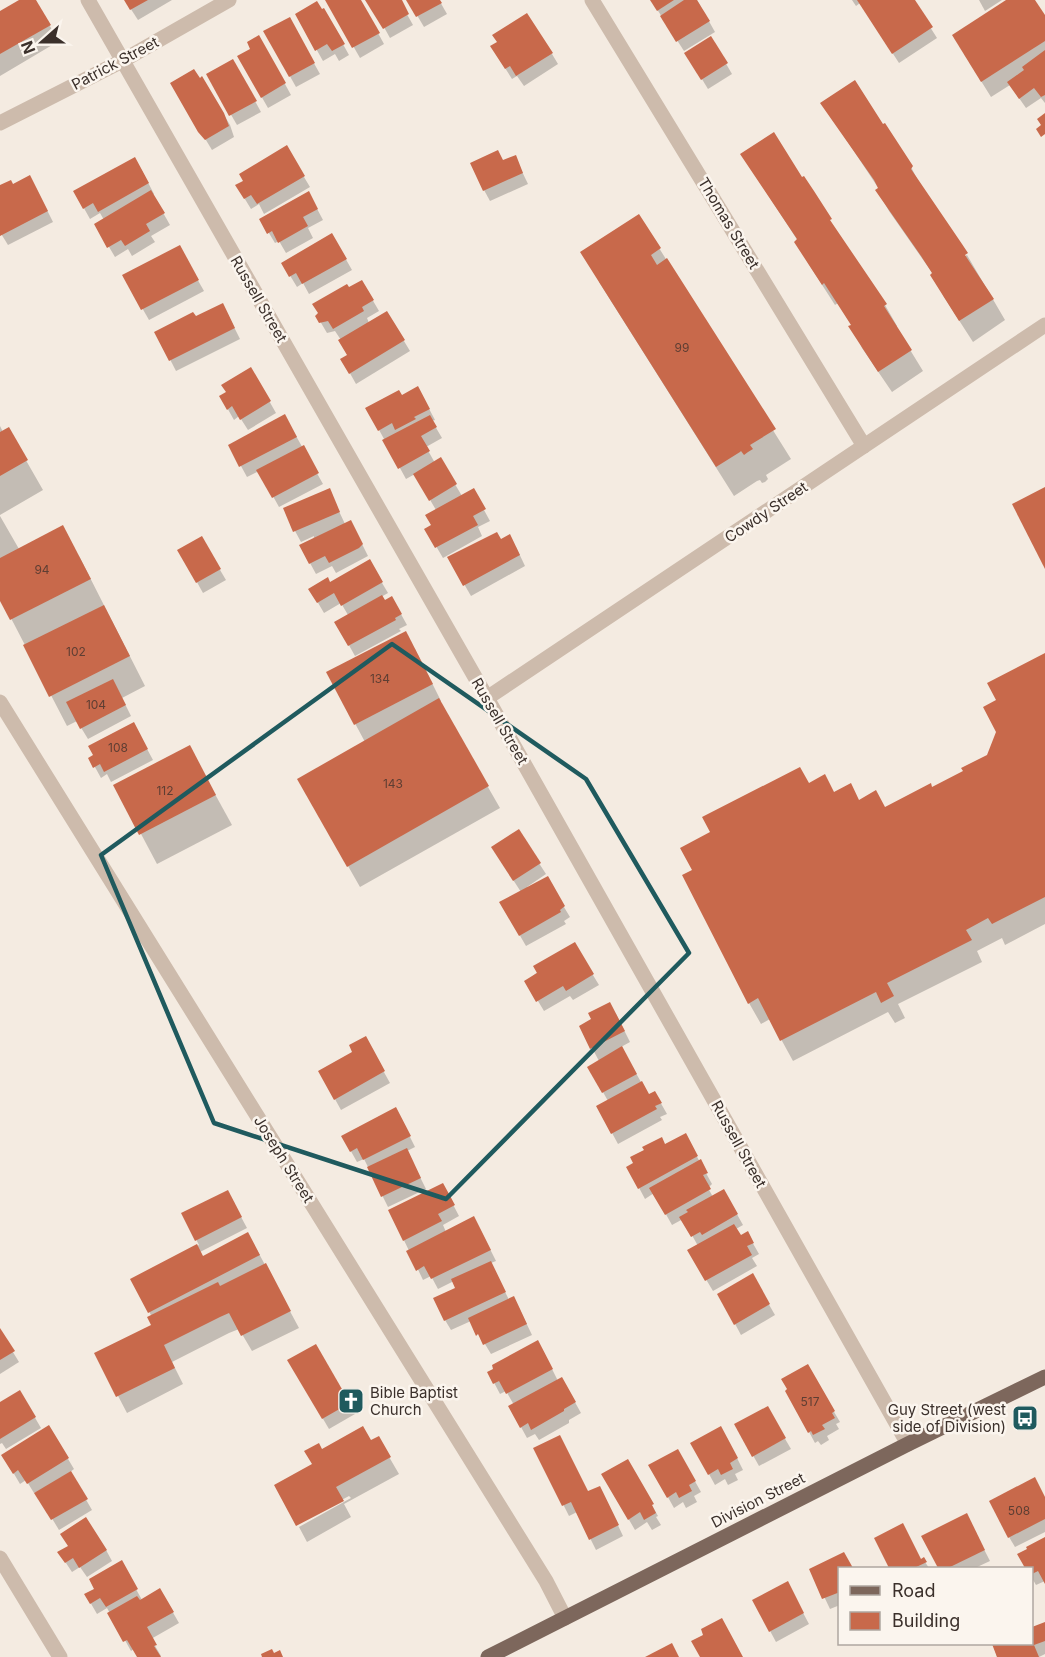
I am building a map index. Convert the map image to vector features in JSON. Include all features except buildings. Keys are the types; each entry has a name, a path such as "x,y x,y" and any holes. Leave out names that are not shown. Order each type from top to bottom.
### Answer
{"main road":[{"name":"Division Street","path":"488,1657 1045,1377"}],"street":[{"name":"Russell Street","path":"88,0 487,698 908,1444"},
{"name":"Patrick Street","path":"0,123 122,61 229,0"},
{"name":"Thomas Street","path":"592,0 864,446"},
{"name":"Cowdy Street","path":"487,698 1045,325"},
{"name":"Joseph Street","path":"0,702 546,1581 566,1618"},
{"path":"0,1558 60,1657"}],"highlighted area":[{"path":"392,644 586,779 689,953 446,1199 214,1123 101,855"}],"place":[{"name":"Bible Baptist Church","path":"351,1401"},
{"name":"Guy Street (west side of Division)","path":"1025,1418"}]}
